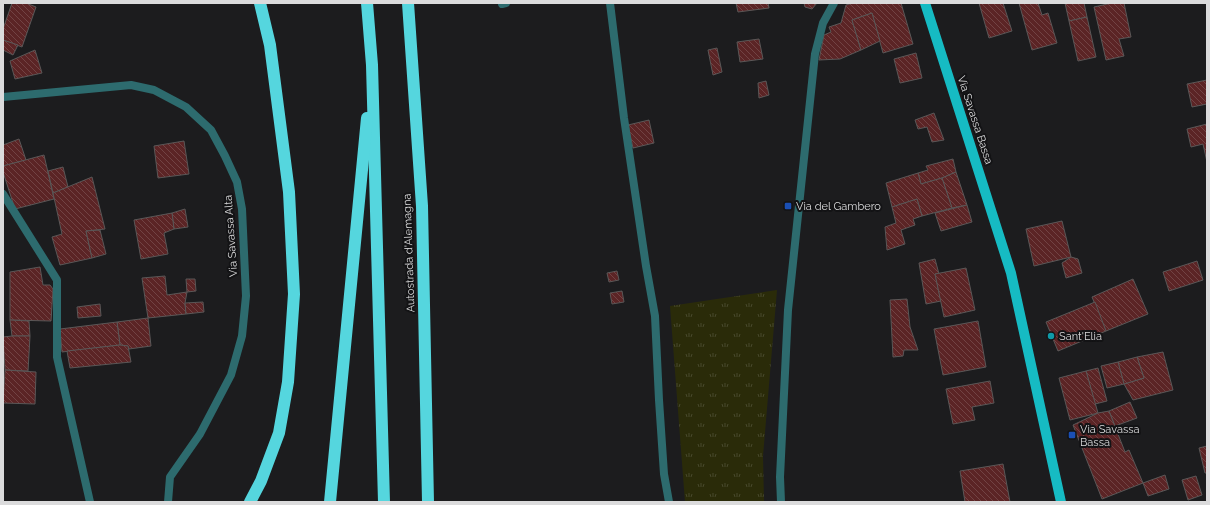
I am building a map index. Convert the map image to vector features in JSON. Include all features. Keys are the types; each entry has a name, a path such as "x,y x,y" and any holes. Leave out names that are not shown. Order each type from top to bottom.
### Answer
{"highway":[{"path":"250,502 261,481 279,433 288,382 294,294 289,192 270,45 260,3"},
{"path":"367,3 372,65 384,502"},
{"name":"Autostrada d'Alemagna","path":"408,3 422,206 428,502"},
{"path":"330,502 372,65"}],"main road":[{"name":"Via Savassa Bassa","path":"925,3 1011,273 1061,502"}],"street":[{"path":"610,3 625,126 655,316 664,474 669,502"},
{"path":"781,502 780,476 788,310 815,54 823,23 834,3"},
{"name":"Via Savassa Alta","path":"3,97 132,85 154,90 186,107 210,130 225,156 237,182 242,209 246,296 242,336 231,375 200,434 170,477 168,502"},
{"path":"3,194 57,280 57,357 90,502"}],"green space":[{"path":"777,290 763,456 764,502 685,502 670,306"}],"building":[{"path":"12,3 26,3 36,7 22,47 3,40 3,29"},
{"path":"736,3 768,3 769,8 738,12"},
{"path":"804,3 817,3 812,9 805,7"},
{"path":"853,3 901,3 913,44 883,53 872,13 852,20 861,50 840,59 819,60 824,35 831,32 829,27 841,23 846,5"},
{"path":"979,3 1003,3 1012,31 989,38"},
{"path":"1019,3 1038,3 1042,15 1048,13 1057,43 1032,50"},
{"path":"1065,3 1084,3 1087,17 1069,21"},
{"path":"1112,3 1124,3 1131,37 1119,39 1124,56 1106,60 1094,7"},
{"path":"872,13 880,41 861,50 852,20"},
{"path":"1087,17 1096,57 1078,61 1069,21"},
{"path":"759,39 763,59 740,62 737,42"},
{"path":"3,40 18,45 13,55 3,50"},
{"path":"717,48 722,72 713,75 708,50"},
{"path":"35,50 42,73 15,79 10,61"},
{"path":"916,53 922,78 900,83 894,59"},
{"path":"1207,80 1207,104 1192,107 1187,84"},
{"path":"766,81 769,95 759,98 758,83"},
{"path":"934,113 944,140 932,142 927,127 918,129 915,120"},
{"path":"649,120 654,143 633,148 628,125"},
{"path":"1207,124 1207,162 1203,144 1191,147 1187,129"},
{"path":"19,139 26,160 3,166 3,145"},
{"path":"184,141 189,174 158,178 154,146"},
{"path":"44,155 54,199 15,209 3,172 3,166"},
{"path":"953,159 956,172 921,184 918,173 928,170 926,166"},
{"path":"63,167 68,187 53,193 48,171"},
{"path":"956,172 967,205 952,208 942,178"},
{"path":"918,173 921,184 942,178 952,208 922,216 917,199 892,207 886,183"},
{"path":"92,177 105,229 86,231 92,258 60,265 52,237 62,234 53,193"},
{"path":"917,199 922,216 913,219 915,225 901,230 905,244 887,250 885,227 896,223 892,207"},
{"path":"967,205 972,222 941,231 935,213"},
{"path":"185,209 188,227 174,229 172,213"},
{"path":"172,213 174,229 164,233 168,254 141,259 134,220"},
{"path":"1062,221 1071,257 1034,266 1026,229"},
{"path":"100,230 106,254 92,258 86,231"},
{"path":"1071,257 1078,259 1082,273 1066,278 1062,263"},
{"path":"935,259 939,274 935,274 941,301 926,304 919,263"},
{"path":"1197,261 1203,280 1169,291 1163,272"},
{"path":"40,267 43,285 50,285 53,289 51,321 10,320 10,272"},
{"path":"966,268 975,310 944,317 935,274"},
{"path":"617,271 619,280 609,282 607,273"},
{"path":"165,276 167,295 187,292 185,303 186,314 148,318 142,278"},
{"path":"186,279 195,279 196,291 187,292"},
{"path":"1133,279 1148,314 1106,331 1092,297"},
{"path":"622,291 624,302 612,304 610,293"},
{"path":"907,299 910,327 918,350 904,350 903,356 893,357 890,300"},
{"path":"203,302 204,312 186,314 185,303"},
{"path":"1095,302 1106,331 1058,351 1046,322"},
{"path":"100,304 101,316 78,318 77,307"},
{"path":"148,318 151,346 129,349 128,346 120,345 117,322"},
{"path":"10,320 29,321 30,336 12,336"},
{"path":"978,321 986,367 943,375 934,329"},
{"path":"117,322 120,345 62,352 60,329"},
{"path":"30,336 28,371 5,370 3,337"},
{"path":"120,345 128,346 131,362 70,368 67,351"},
{"path":"1163,352 1173,390 1133,400 1124,384 1144,378 1137,357"},
{"path":"1137,357 1144,378 1124,384 1118,362"},
{"path":"1118,362 1124,384 1107,388 1101,366"},
{"path":"1098,368 1107,401 1095,404 1086,371"},
{"path":"5,370 36,372 35,404 3,403"},
{"path":"1086,371 1098,413 1070,420 1059,378"},
{"path":"990,381 994,403 972,407 975,420 953,424 946,389"},
{"path":"1130,402 1137,418 1115,426 1109,411"},
{"path":"1109,411 1125,452 1129,450 1143,483 1102,499 1073,425 1098,413"},
{"path":"1207,446 1207,473 1205,473 1199,448"},
{"path":"1003,464 1010,502 965,502 960,471"},
{"path":"1165,475 1169,489 1148,496 1143,483"},
{"path":"1196,476 1202,495 1188,500 1182,480"}],"place":[{"name":"Via del Gambero","path":"788,206"},
{"name":"Sant'Elia","path":"1051,336"},
{"name":"Via Savassa Bassa","path":"1072,435"}]}
